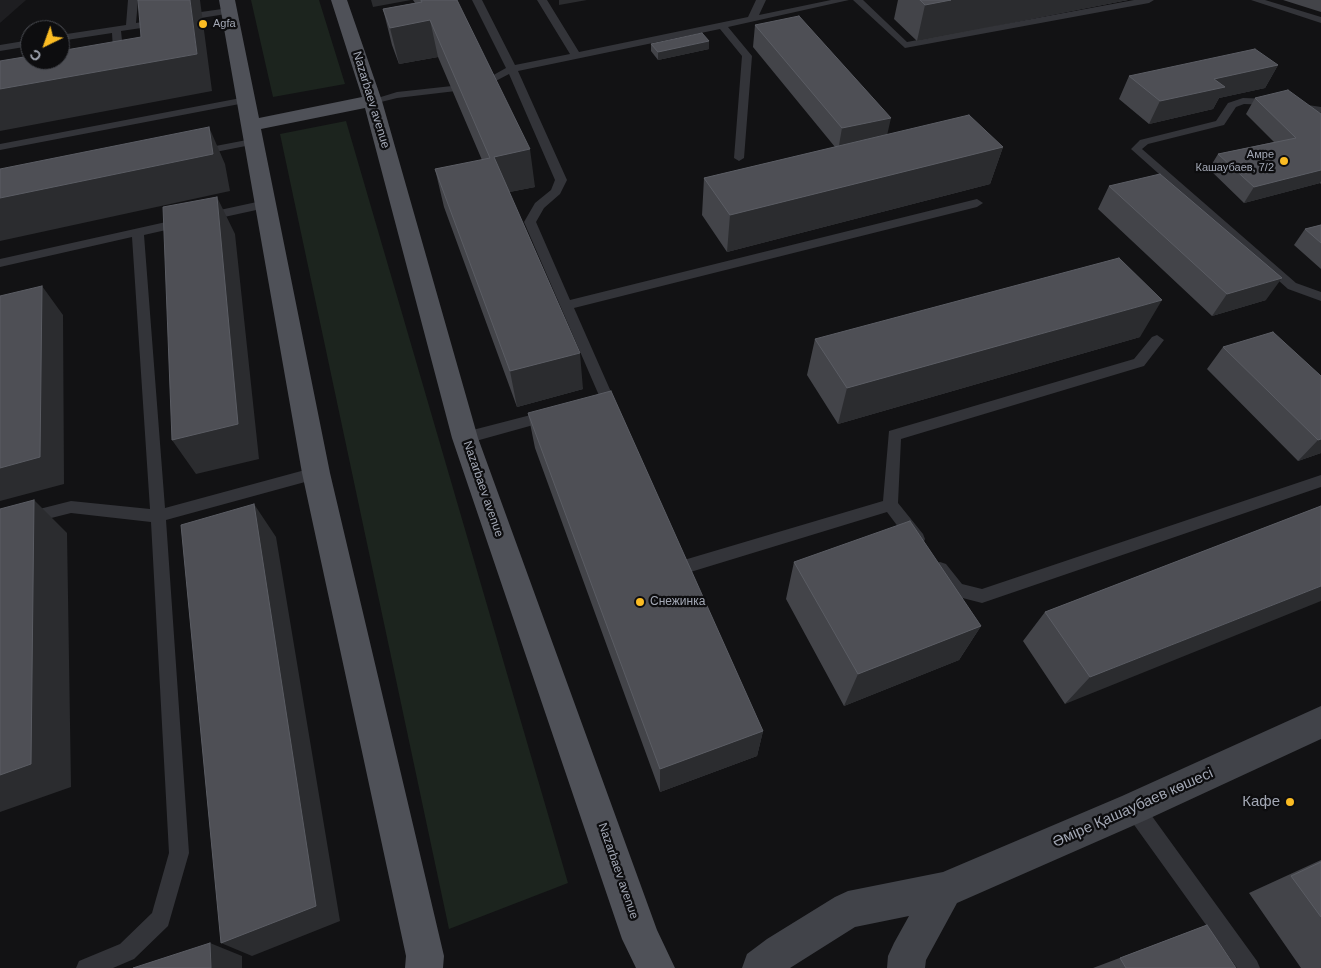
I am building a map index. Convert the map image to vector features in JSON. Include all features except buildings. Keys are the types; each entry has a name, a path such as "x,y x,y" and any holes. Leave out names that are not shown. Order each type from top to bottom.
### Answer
{"main road":[{"name":"Nazarbaev avenue","path":"339,0 373,101 465,438 621,877 640,939 656,968"},
{"path":"228,6 316,472 422,947 424,968"},
{"path":"250,122 373,101"}],"street":[{"name":"Әміре Қашаубаев көшесі","path":"761,968 780,952 848,910 944,890 1134,808 1321,722"},
{"path":"906,968 907,956 944,890"}],"lane":[{"path":"131,26 133,0"},
{"path":"477,0 512,69 561,180 556,192 539,206 530,222 602,400 619,425"},
{"path":"542,0 576,56"},
{"path":"752,18 761,0"},
{"path":"486,82 512,69 721,24 844,0"},
{"path":"858,0 905,46 1149,0"},
{"path":"1256,0 1321,20"},
{"path":"201,16 228,6"},
{"path":"70,36 155,23"},
{"path":"721,24 747,56 739,158"},
{"path":"110,67 114,63 118,50 116,29"},
{"path":"0,48 20,45"},
{"path":"373,101 397,95 452,89"},
{"path":"1321,110 1268,101 1243,101 1232,105 1220,123 1144,142 1136,149 1292,286 1321,297"},
{"path":"0,147 250,122"},
{"path":"191,154 250,122"},
{"path":"565,306 977,203"},
{"path":"0,263 266,204"},
{"path":"86,968 127,952 161,919 179,853 138,232"},
{"path":"1157,340 1139,363 894,435 890,505 957,590 982,596 1321,481"},
{"path":"465,438 561,412"},
{"path":"0,525 71,506 158,516 316,472"},
{"path":"684,567 890,505"},
{"path":"1134,808 1250,968"}],"shaded area":[{"path":"0,0 26,0 0,23"},
{"path":"251,0 319,0 345,84 273,97"},
{"path":"346,121 568,883 449,929 280,134"}],"place":[{"name":"Agfa","path":"203,24"},
{"name":"Амре Кашаубаев, 7/2","path":"1284,161"},
{"name":"Снежинка","path":"640,602"},
{"name":"Кафе","path":"1290,802"}]}
